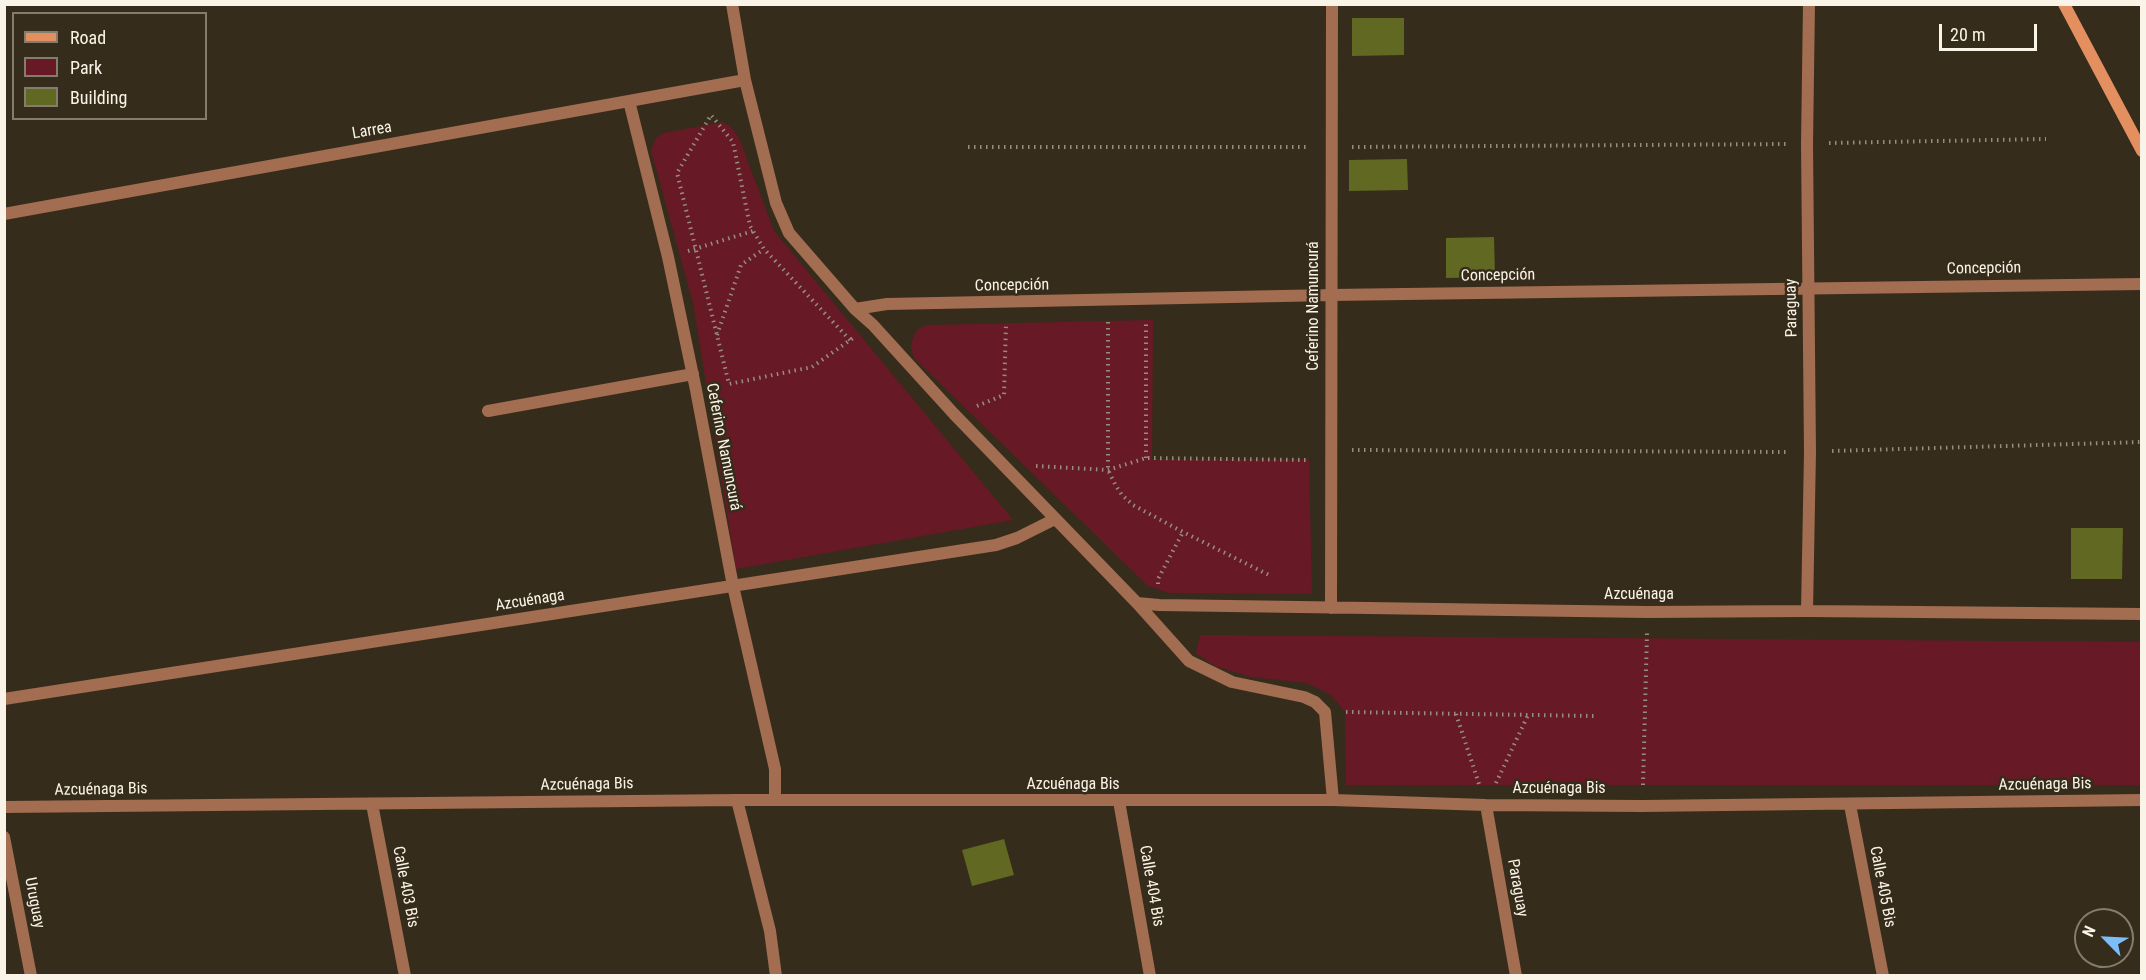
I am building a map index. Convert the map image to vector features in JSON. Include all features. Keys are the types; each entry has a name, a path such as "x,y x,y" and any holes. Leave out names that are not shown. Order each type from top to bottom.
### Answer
{"main road":[{"path":"2064,4 2142,151"}],"street":[{"path":"732,4 745,80 776,203 789,233 855,309 873,325 954,414 1137,603 1189,661 1232,682 1304,697 1315,702 1325,712 1333,800"},
{"name":"Ceferino Namuncurá","path":"1331,608 1332,4"},
{"name":"Paraguay","path":"1808,611 1809,4"},
{"name":"Larrea","path":"4,214 745,80"},
{"name":"Ceferino Namuncurá","path":"629,101 668,257 693,374 733,586 775,769 775,800"},
{"name":"Concepción","path":"855,309 887,304 1331,295 2142,284"},
{"path":"488,411 693,374"},
{"name":"Azcuénaga","path":"4,699 996,545 1017,538 1055,519"},
{"name":"Azcuénaga","path":"1137,603 1647,612 2142,614"},
{"path":"737,800 770,931 776,975"},
{"name":"Azcuénaga Bis","path":"4,807 737,800 1333,800 1486,805 1642,806 2142,800"},
{"name":"Calle 404 Bis","path":"1119,801 1150,975"},
{"name":"Calle 403 Bis","path":"372,804 405,975"},
{"name":"Paraguay","path":"1486,805 1516,975"},
{"name":"Calle 405 Bis","path":"1850,805 1883,975"},
{"name":"Uruguay","path":"4,837 31,975"}],"path":[{"path":"850,340 764,249 750,226 733,141 711,115 677,173 729,384 812,367 873,325"},
{"path":"968,147 1807,144 2046,139"},
{"path":"668,257 753,231"},
{"path":"717,336 741,265 764,249"},
{"path":"1146,458 1147,300"},
{"path":"1108,301 1108,470 1122,495 1133,505 1269,575"},
{"path":"954,414 1004,395 1007,303"},
{"path":"1003,464 1108,470 1146,458 1810,452 2142,442"},
{"path":"1159,605 1158,579 1183,532"},
{"path":"1642,806 1647,612"},
{"path":"1325,712 1594,716"},
{"path":"1456,714 1486,805"},
{"path":"1486,805 1528,715"}],"green space":[{"path":"723,122 732,128 739,138 774,231 1013,520 736,569 693,303 651,150 656,138 664,133"},
{"path":"1153,320 1152,459 1309,459 1312,594 1169,593 1148,586 914,358 911,347 918,329 927,325"},
{"path":"1200,635 2141,642 2141,785 1346,785 1345,712 1331,695 1307,683 1251,677 1215,666 1196,653"}],"building":[{"path":"1352,18 1404,18 1404,55 1352,56"},
{"path":"1407,159 1408,190 1349,191 1349,160"},
{"path":"1494,237 1495,277 1446,278 1446,238"},
{"path":"2071,528 2123,528 2122,579 2071,579"},
{"path":"1004,839 1014,875 972,886 962,850"}]}
